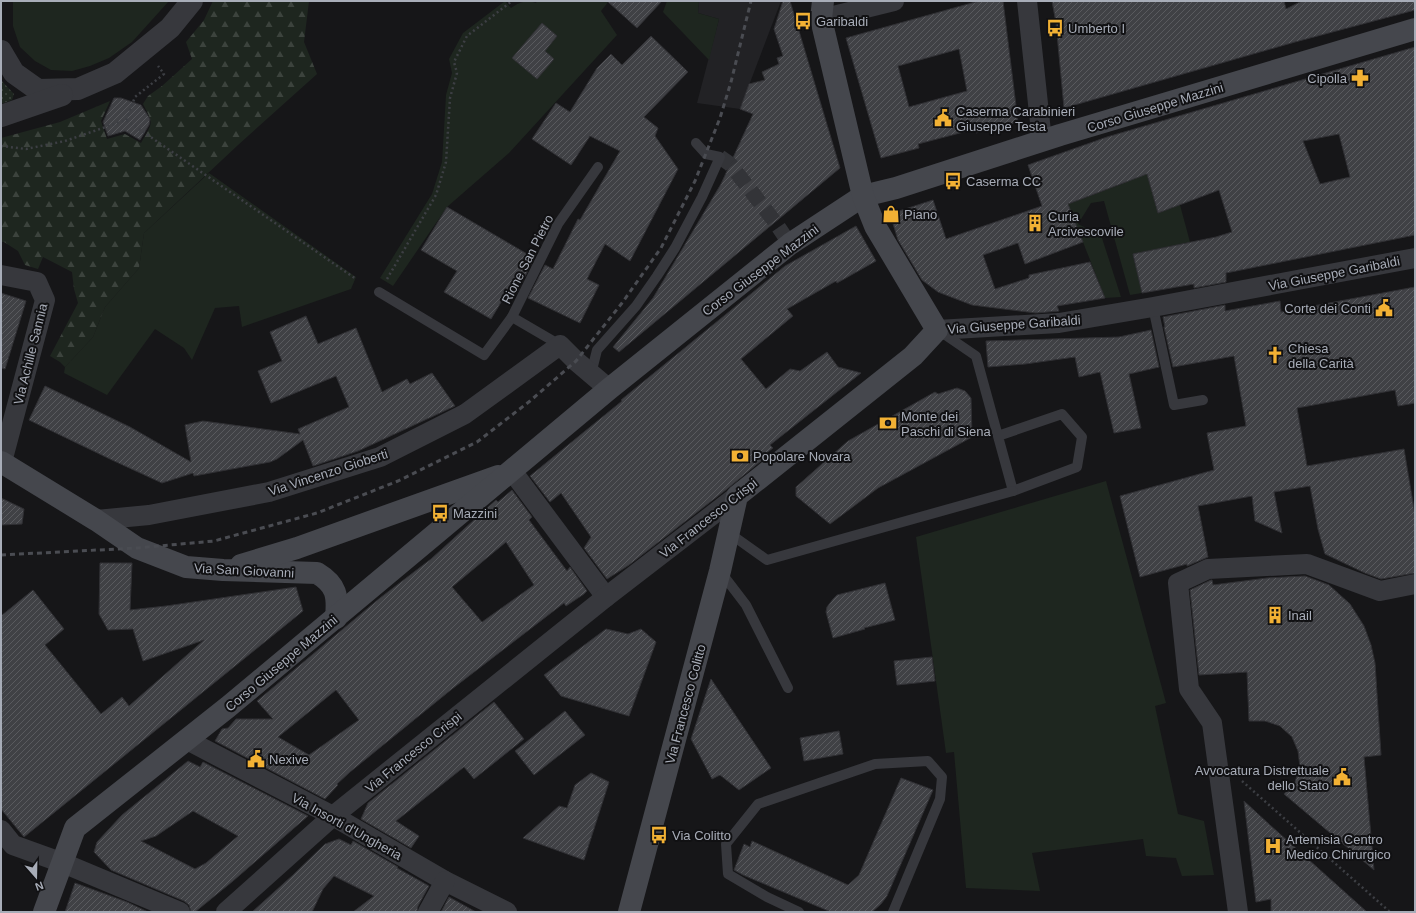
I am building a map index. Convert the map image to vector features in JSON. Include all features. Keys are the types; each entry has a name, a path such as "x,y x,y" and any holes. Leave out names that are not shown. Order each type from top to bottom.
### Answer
{"main road":[{"name":"Via Giuseppe Garibaldi","path":"822,10 863,196 875,226 937,330"},
{"name":"Corso Giuseppe Mazzini","path":"44,912 75,828 187,740 336,618 609,389 790,244 863,196 896,188 1042,141 1415,29"},
{"name":"Via Francesco Crispi","path":"737,496 913,356 937,330"},
{"name":"Via San Giovanni","path":"2,462 96,520 137,548 186,567 223,570 317,573 327,579 334,588 337,601 336,618"},
{"name":"Corso Giuseppe Mazzini","path":"223,570 297,548 512,471"},
{"name":"Via Francesco Colitto","path":"629,912 720,571 737,496"}],"street":[{"path":"1,116 78,89 115,73 170,28 192,1"},
{"path":"822,10 894,1"},
{"path":"1028,1 1042,141"},
{"path":"1,51 14,73 38,90 78,89"},
{"name":"Via Giuseppe Garibaldi","path":"937,330 1059,323 1415,258"},
{"name":"Via Achille Sannia","path":"1,275 37,282 45,300 2,462"},
{"path":"560,345 609,389"},
{"name":"Via Vincenzo Gioberti","path":"96,520 149,515 269,492 380,457 465,414 560,345"},
{"path":"512,471 606,597"},
{"name":"Via Francesco Crispi","path":"226,912 333,816 606,597 737,496"},
{"path":"1238,912 1212,723 1189,689 1178,583 1208,569 1307,564 1380,591 1415,584"},
{"name":"Via Insorti d'Ungheria","path":"187,740 333,816 445,881 507,912"},
{"path":"5,841 180,912"},
{"path":"428,912 445,881"}],"lane":[{"path":"591,374 597,350 636,306 657,276 688,226 720,158 706,154 696,144"},
{"name":"Rione San Pietro","path":"560,345 512,317 558,224 598,167"},
{"path":"379,292 484,355 512,317"},
{"path":"1153,307 1174,405 1203,400"},
{"path":"937,330 976,356 1013,491"},
{"path":"728,533 767,560 1013,491 1077,466 1082,437 1062,414 998,436"},
{"path":"720,571 746,604 788,688"},
{"path":"799,912 767,897 728,874 726,844 758,804 875,764 928,761 942,777 940,799 893,912"}],"path":[{"path":"379,292 436,195 446,162 450,98 457,73 454,62 467,36 512,1"},
{"path":"1,146 26,150 65,141 126,120 135,97 164,74 145,50"},
{"path":"126,120 356,279"},
{"path":"1217,759 1390,912"}],"shaded area":[{"path":"699,1 781,1 740,109 697,103 719,19 698,13"}],"green space":[{"path":"13,1 169,1 132,42 109,58 90,66 72,71 51,70 35,61 20,47 13,26"},
{"path":"213,1 309,1 304,42 317,74 144,233 139,268 105,307 93,337 65,367 50,356 78,303 74,289 72,272 43,257 38,269 25,265 18,251 4,242 1,242 1,138 60,122 110,101 101,121 107,139 125,134 141,143 151,124 143,104 148,96 162,86 192,59 186,42 204,20"},
{"path":"505,1 511,8 520,3 536,3 537,1 609,1 601,11 617,35 509,153 447,207 393,286 380,278 432,194 442,162 446,95 452,73 449,59 463,33"},
{"path":"667,1 699,1 698,13 719,19 709,60 663,12"},
{"path":"1,80 14,94 12,100 1,104"},
{"path":"1142,157 1158,213 1180,205 1190,242 1133,254 1142,293 1130,295 1104,201 1091,203 1078,224 1101,235 1121,297 1105,298 1068,204 1122,184"},
{"path":"209,173 356,277 351,289 242,327 239,306 215,308 192,360 184,348 155,329 107,395 64,373 65,367 93,337 105,307 139,268 144,233"},
{"path":"1106,481 1166,703 1155,706 1178,814 1204,821 1214,875 1182,876 1176,858 1146,856 1143,839 1032,853 1040,891 966,888 954,752 946,753 916,537"}],"building":[{"path":"607,1 662,1 637,28"},
{"path":"783,1 790,1 840,168 619,352 613,347 653,298 721,184 753,114 740,109 749,84 765,80 762,72 779,64 777,58 783,56 774,29"},
{"path":"979,1 1003,1 1018,122 976,133 975,129 918,144 919,148 881,158 846,38","holes":["959,49 967,91 909,107 898,66"]},
{"path":"1052,1 1284,1 1286,9 1302,1 1415,1 1415,10 1295,42 1064,108 1056,23"},
{"path":"542,23 557,36 545,51 554,59 537,79 512,58"},
{"path":"651,36 688,72 644,117 658,128 655,136 678,169 630,261 605,244 587,279 599,285 580,323 528,298 545,265 553,269 578,219 580,220 620,151 590,136 571,165 532,139 556,103 570,112 597,68 611,54 622,65"},
{"path":"1415,47 1415,235 1226,273 1226,282 1194,288 1194,284 1142,293 1133,254 1216,237 1232,232 1219,190 1158,213 1147,174 1068,204 1083,242 1025,264 1018,243 983,255 995,289 1029,278 1029,275 1090,262 1105,298 1057,306 1059,311 1036,313 972,305 938,292 922,280 898,240 890,214 933,200 946,239 1042,206 1028,165 1107,137","holes":["1339,134 1350,177 1320,184 1303,141"]},
{"path":"114,98 121,98 141,105 150,119 149,125 140,140 125,131 108,136 103,122"},
{"path":"447,207 534,258 517,293 509,289 491,319 444,292 457,271 421,250"},
{"path":"856,226 876,261 837,283 836,281 787,309 793,316 741,359 766,389 790,369 800,371 827,352 838,367 861,373 770,445 773,448 765,454 767,456 727,489 629,565 607,579 584,548 591,537 561,493 550,502 530,476 785,266"},
{"path":"1415,287 1415,403 1398,406 1395,390 1297,408 1307,466 1404,449 1415,515 1415,573 1381,579 1325,554 1318,529 1310,486 1274,492 1282,533 1255,521 1252,496 1198,506 1208,557 1187,566 1187,564 1140,577 1120,496 1214,470 1207,433 1246,426 1234,356 1173,367 1163,317 1225,305 1225,311 1280,301 1281,312"},
{"path":"1,293 26,301 5,369 1,368"},
{"path":"306,316 318,344 356,328 382,392 407,379 410,384 432,373 455,406 358,451 313,466 303,440 277,459 270,462 194,476 193,473 162,483 29,420 45,386 130,427 191,462 185,425 203,421 300,434 298,429 349,407 336,376 271,403 258,371 282,361 270,332"},
{"path":"1151,330 1159,367 1129,374 1141,428 1114,433 1100,372 1079,377 1075,357 1025,364 988,367 986,341 1119,337"},
{"path":"957,388 965,391 971,398 972,437 878,488 830,524 796,496 796,487 848,441 935,392 938,394"},
{"path":"512,490 532,517 529,520 567,571 570,567 587,591 584,594 566,606 564,603 452,689 350,772 337,784 338,785 325,799 215,741 222,729 228,728 236,719 273,719 257,701 380,598 431,559 496,500 498,502","holes":["506,542 534,585 482,622 452,587","336,690 359,720 309,755 278,737"]},
{"path":"1,498 24,509 22,524 1,525"},
{"path":"100,563 132,563 130,610 296,587 303,611 24,837 1,809 1,616 33,590 64,629 45,645 101,714 122,697 129,706 204,640 143,661 133,629 108,630 99,614"},
{"path":"1305,576 1329,585 1350,604 1364,626 1371,645 1375,663 1381,755 1364,757 1374,870 1284,794 1295,782 1300,767 1298,751 1292,737 1280,726 1265,721 1249,721 1247,672 1199,675 1190,590 1211,580 1213,585 1267,578"},
{"path":"885,583 895,620 833,638 826,612 827,607 833,599 837,595"},
{"path":"606,629 628,634 641,629 656,642 629,716 561,696 544,675"},
{"path":"932,657 935,681 897,685 894,661"},
{"path":"711,679 771,768 739,790 720,775 712,779 691,739"},
{"path":"494,702 524,739 474,779 464,767 396,821 419,836 411,848 361,819 368,803"},
{"path":"565,711 585,735 534,775 515,751"},
{"path":"839,731 843,754 804,761 800,738"},
{"path":"188,761 200,767 203,762 308,816 233,881 195,912 191,912 189,905 184,901 111,870 94,852 97,842 122,815","holes":["193,811 238,836 206,863 195,869 141,841 156,836"]},
{"path":"591,773 609,782 584,860 523,838 559,806 567,808 575,785"},
{"path":"901,778 933,790 887,896 872,912 831,912 734,870 744,844 750,847 752,841 848,885 859,875"},
{"path":"1244,801 1367,912 1271,912 1271,899 1256,902"},
{"path":"339,839 351,845 353,841 429,886 418,906 417,912 353,912 374,896 334,876 323,889 312,912 252,912 325,844"},
{"path":"75,883 127,902 148,912 65,912"},
{"path":"449,897 476,912 441,912"}],"tunnel":[{"path":"720,157 730,164 790,244"}],"railway":[{"path":"1,555 137,548 214,541 317,513 398,481 477,442 530,401 576,361 622,303 661,248 695,181 720,118 731,82 751,1"}],"place":[{"name":"Garibaldi","path":"803,21"},
{"name":"Umberto I","path":"1055,28"},
{"name":"Cipolla","path":"1360,78"},
{"name":"Caserma Carabinieri Giuseppe Testa","path":"943,118"},
{"name":"Caserma CC","path":"953,181"},
{"name":"Piano","path":"891,214"},
{"name":"Curia Arcivescovile","path":"1035,223"},
{"name":"Corte dei Conti","path":"1384,308"},
{"name":"Chiesa della Carità","path":"1275,355"},
{"name":"Monte dei Paschi di Siena","path":"888,423"},
{"name":"Popolare Novara","path":"740,456"},
{"name":"Mazzini","path":"440,513"},
{"name":"Inail","path":"1275,615"},
{"name":"Nexive","path":"256,759"},
{"name":"Avvocatura Distrettuale dello Stato","path":"1342,777"},
{"name":"Via Colitto","path":"659,835"},
{"name":"Artemisia Centro Medico Chirurgico","path":"1273,846"}]}
